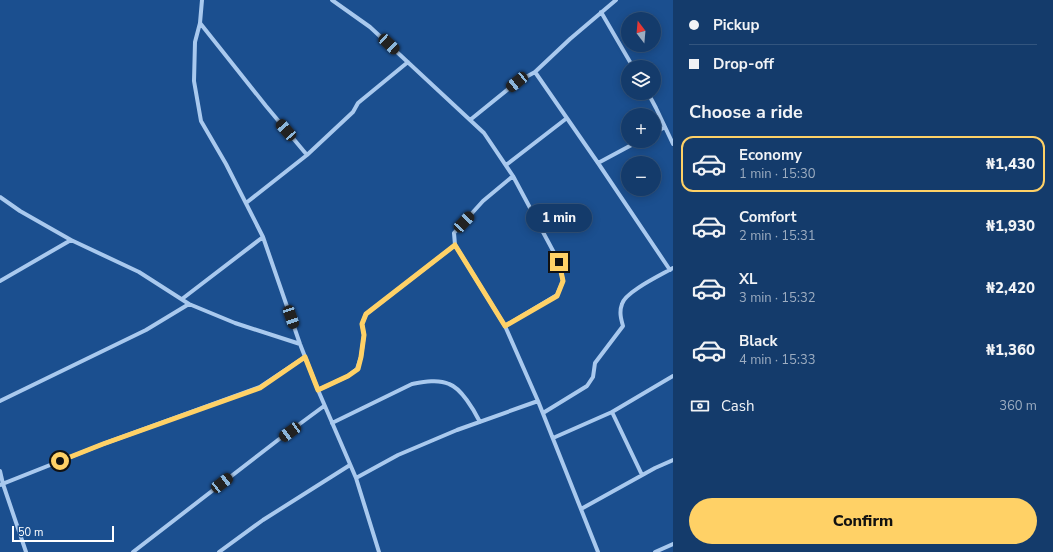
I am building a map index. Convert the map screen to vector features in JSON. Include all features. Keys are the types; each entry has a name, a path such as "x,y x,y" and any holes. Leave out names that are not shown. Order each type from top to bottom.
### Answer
{"street":[{"path":"202,0 200,23 195,42 194,81 201,121 226,164 263,237 305,357 324,406 356,478 379,552"},
{"path":"332,0 370,27 484,133 513,176 559,262 563,281 557,296 505,326"},
{"path":"470,120 517,82 535,72 570,39 616,0"},
{"path":"601,12 629,60"},
{"path":"200,23 306,155"},
{"path":"246,204 306,155 353,112 358,103 408,62"},
{"path":"535,72 671,269 636,289 622,303 620,315 623,326 594,363 593,377 587,386 543,413"},
{"path":"652,100 673,144"},
{"path":"506,165 567,118"},
{"path":"661,129 665,127"},
{"path":"598,163 626,148"},
{"path":"513,176 483,201 454,233 455,245 505,326 543,413 598,552"},
{"path":"0,197 20,211 71,240 139,272 189,304 235,323 300,344"},
{"path":"182,299 263,237"},
{"path":"0,281 71,240"},
{"path":"318,390 348,376 358,369 364,335 362,324 366,314 455,245"},
{"path":"0,401 146,330 189,304"},
{"path":"1,484 103,444 260,388 305,357"},
{"path":"553,438 612,412 673,376"},
{"path":"332,423 412,384 421,382 449,384 459,391 473,408 480,422"},
{"path":"356,478 398,455 457,430 538,401"},
{"path":"133,552 324,406"},
{"path":"612,412 642,475"},
{"path":"581,509 642,475 673,460"},
{"path":"219,552 263,520 350,465"},
{"path":"0,471 1,484 26,552"},
{"path":"655,552 673,544"}],"route":[{"path":"60,461 103,444 260,388 305,357 318,390 348,376 358,369 364,335 362,324 366,314 455,245 505,326 557,296 563,281 559,262"}]}
